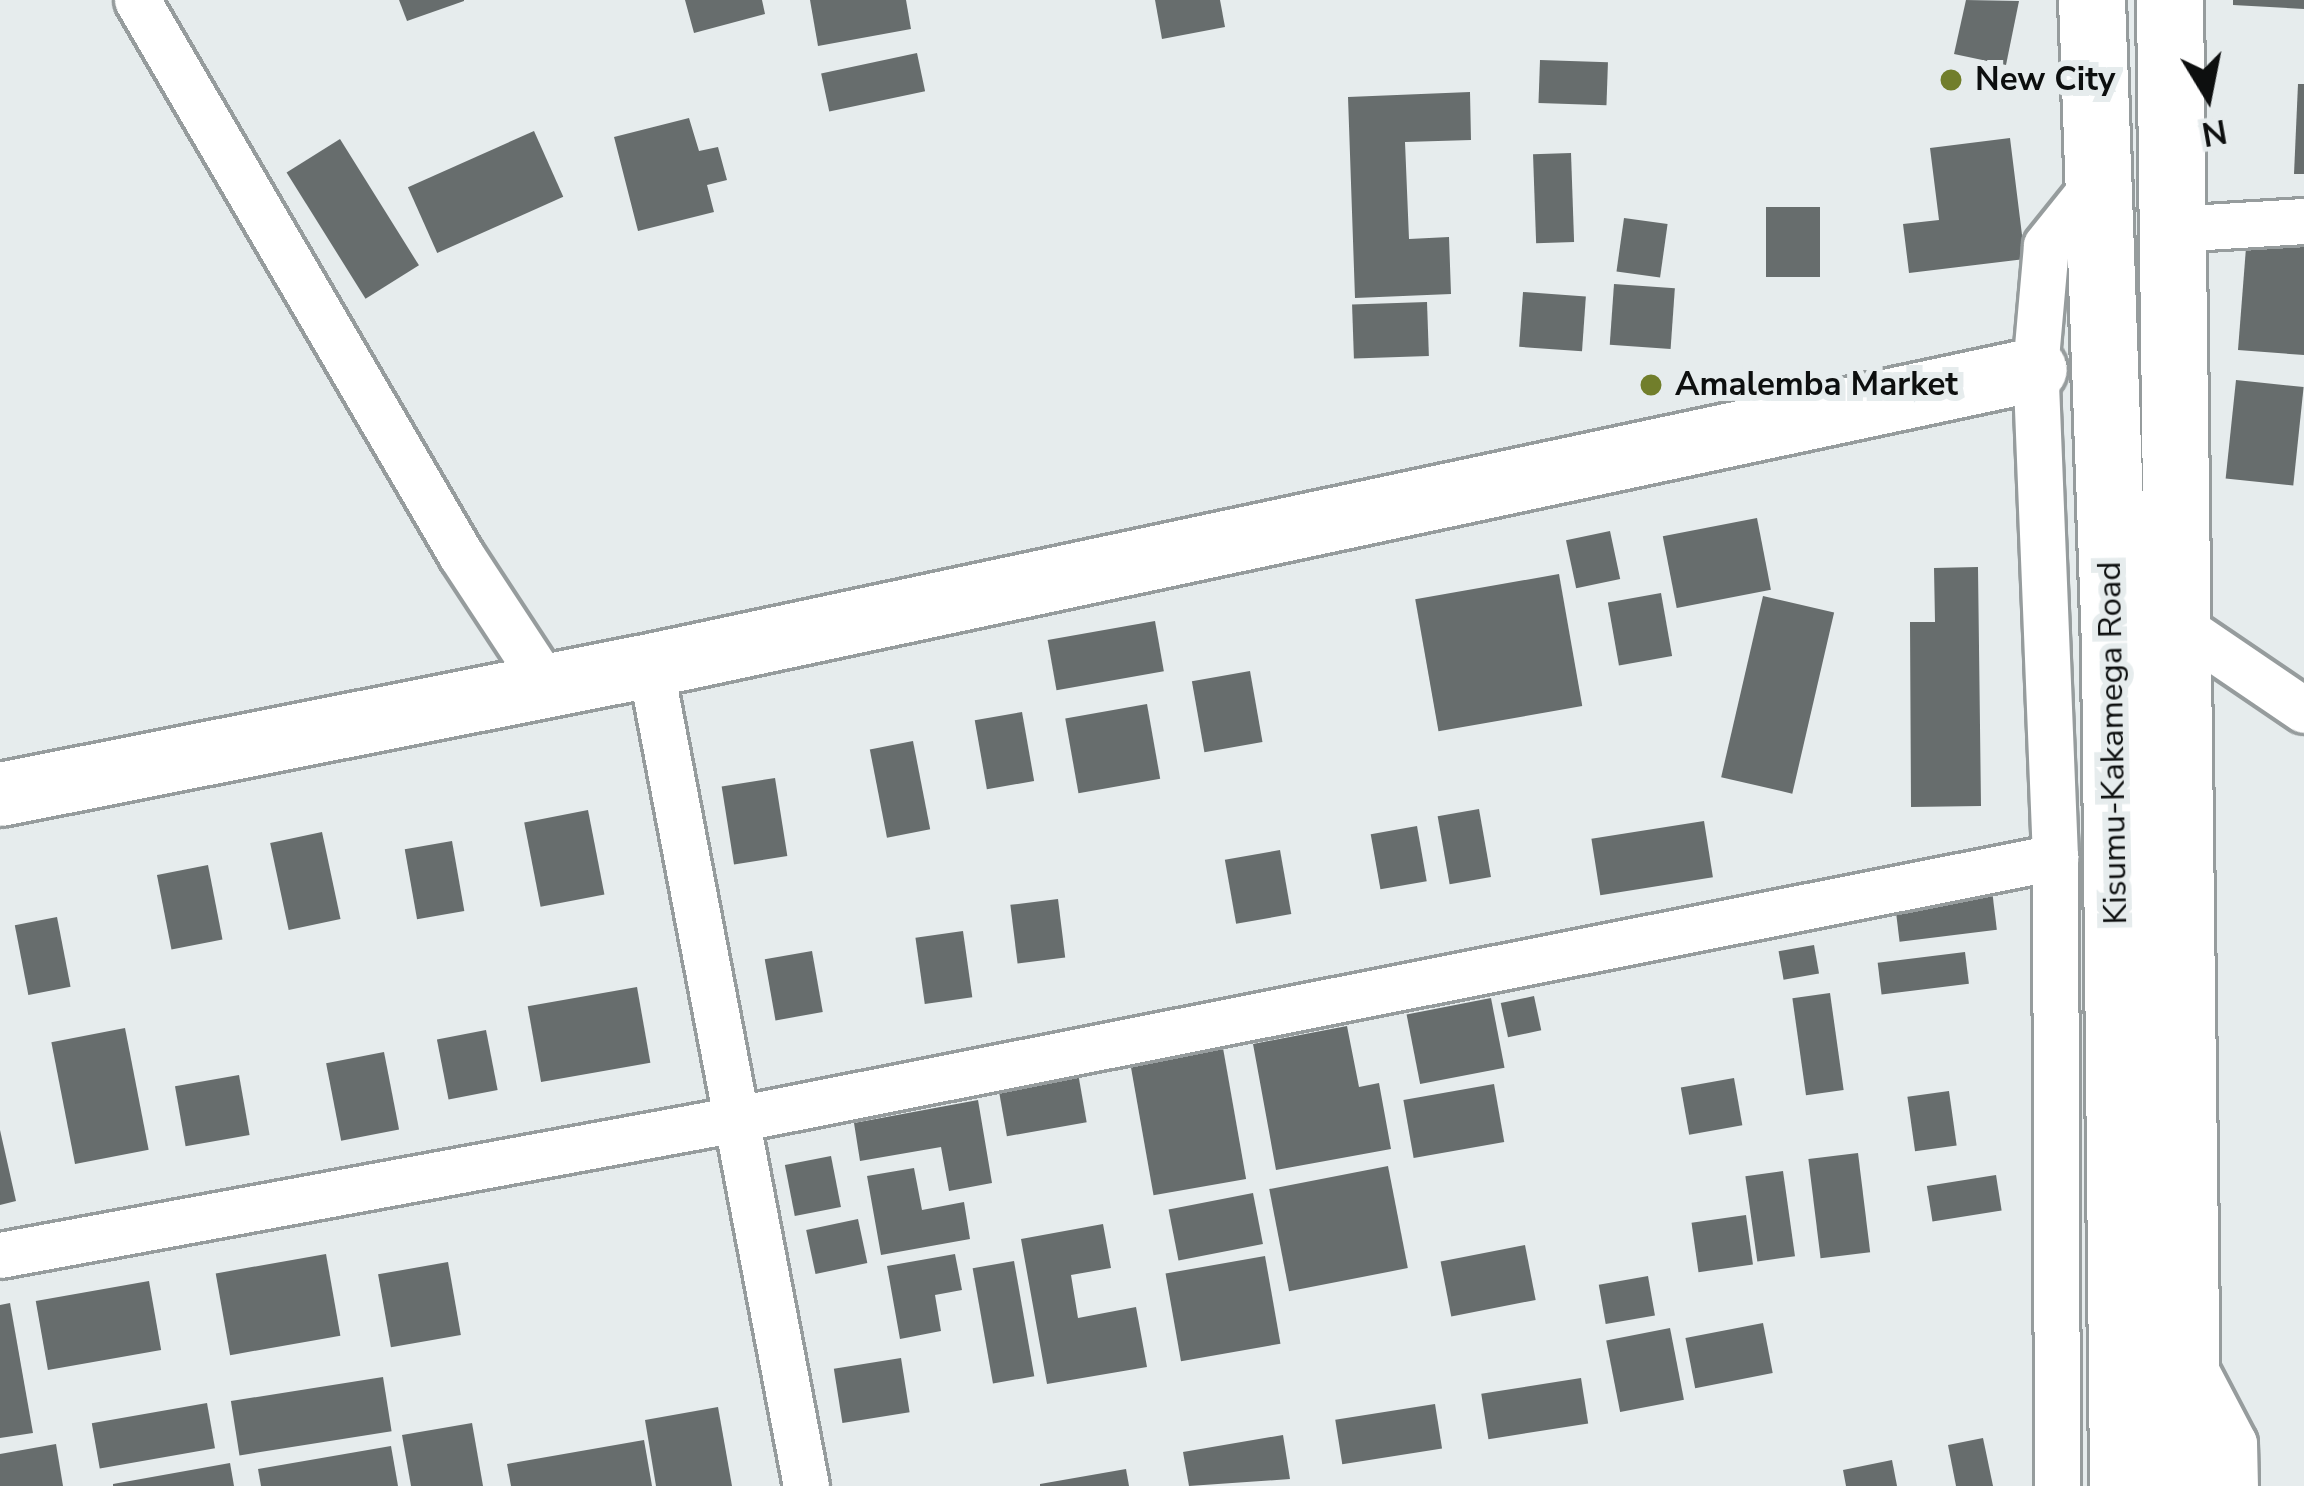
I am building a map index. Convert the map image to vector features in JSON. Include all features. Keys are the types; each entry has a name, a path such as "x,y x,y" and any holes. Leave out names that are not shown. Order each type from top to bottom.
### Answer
{"highway":[{"name":"Kisumu-Kakamega Road","path":"2092,0 2114,645 2122,1486"},
{"name":"Kisumu-Kakamega Road","path":"2170,0 2188,1486"}],"main road":[{"path":"0,794 650,665 2035,369"}],"street":[{"path":"137,0 461,555 547,686"},
{"path":"2057,1486 2055,857 2035,369 2045,245 2095,184"},
{"path":"2173,229 2304,220"},
{"path":"2179,625 2304,710"},
{"path":"650,665 742,1118 806,1486"},
{"path":"0,1255 742,1118 2055,857"},
{"path":"2188,1358 2234,1443 2234,1486"}],"building":[{"path":"399,0 464,0 464,1 407,21"},
{"path":"685,0 762,0 765,14 694,33"},
{"path":"810,0 906,0 911,29 818,46"},
{"path":"1155,0 1220,0 1225,27 1162,39"},
{"path":"1966,0 2019,1 2006,65 1954,54"},
{"path":"2233,0 2304,0 2304,9 2233,5"},
{"path":"917,53 925,91 829,112 821,73"},
{"path":"1540,60 1608,62 1606,105 1538,103"},
{"path":"2298,84 2304,84 2304,174 2294,174"},
{"path":"1470,92 1471,140 1405,142 1409,239 1449,237 1451,294 1355,298 1348,97"},
{"path":"689,118 699,151 718,147 727,180 707,185 714,212 638,231 614,137"},
{"path":"534,131 563,197 437,253 408,187"},
{"path":"2010,138 2025,259 1909,273 1903,224 1939,220 1930,148"},
{"path":"340,139 419,265 366,299 287,172"},
{"path":"1571,153 1574,242 1536,243 1533,154"},
{"path":"1766,207 1820,207 1820,277 1766,277"},
{"path":"1624,218 1668,224 1660,278 1616,271"},
{"path":"2247,235 2304,240 2304,355 2238,350"},
{"path":"1614,284 1675,288 1671,349 1610,345"},
{"path":"1523,292 1586,296 1582,351 1519,347"},
{"path":"1427,302 1429,356 1354,359 1352,305"},
{"path":"2236,380 2304,387 2293,486 2226,478"},
{"path":"1757,518 1771,590 1677,608 1663,536"},
{"path":"1610,531 1620,579 1576,588 1566,540"},
{"path":"1978,567 1981,806 1911,807 1910,622 1935,622 1934,568"},
{"path":"1559,574 1582,706 1438,731 1415,599"},
{"path":"1661,593 1672,656 1619,665 1608,602"},
{"path":"1763,596 1834,612 1792,794 1721,777"},
{"path":"1155,621 1164,671 1057,690 1048,640"},
{"path":"1250,671 1263,742 1204,752 1192,681"},
{"path":"1147,704 1160,779 1078,793 1065,718"},
{"path":"1022,712 1034,781 987,789 975,720"},
{"path":"913,741 930,829 887,838 870,749"},
{"path":"775,778 787,856 734,864 722,786"},
{"path":"1479,809 1491,877 1450,884 1438,816"},
{"path":"588,810 604,894 541,907 524,822"},
{"path":"1704,821 1713,877 1600,895 1591,839"},
{"path":"1417,826 1427,881 1380,889 1371,834"},
{"path":"322,832 341,919 289,930 270,843"},
{"path":"452,841 464,911 417,919 405,849"},
{"path":"1280,850 1291,914 1236,924 1225,860"},
{"path":"208,865 223,940 171,950 157,875"},
{"path":"1992,890 1997,930 1900,942 1895,902"},
{"path":"1058,899 1065,958 1018,963 1010,905"},
{"path":"57,917 71,987 28,995 15,925"},
{"path":"963,931 972,997 925,1004 915,938"},
{"path":"1814,945 1819,974 1784,980 1779,951"},
{"path":"812,951 823,1012 775,1020 765,959"},
{"path":"1965,952 1969,984 1882,994 1878,963"},
{"path":"637,987 650,1063 541,1082 528,1006"},
{"path":"1830,993 1844,1090 1806,1095 1792,998"},
{"path":"1534,996 1541,1030 1508,1037 1501,1003"},
{"path":"1491,998 1505,1068 1420,1084 1407,1014"},
{"path":"1347,1026 1359,1087 1379,1083 1391,1149 1276,1170 1253,1044"},
{"path":"125,1028 149,1150 75,1164 51,1042"},
{"path":"486,1030 498,1090 449,1099 437,1040"},
{"path":"1223,1048 1246,1179 1154,1195 1130,1064"},
{"path":"384,1052 399,1130 341,1141 326,1063"},
{"path":"1078,1073 1087,1122 1007,1136 998,1087"},
{"path":"239,1075 250,1135 186,1146 175,1086"},
{"path":"1734,1078 1742,1125 1689,1135 1681,1087"},
{"path":"1494,1084 1504,1142 1414,1158 1403,1100"},
{"path":"1949,1091 1957,1145 1915,1151 1907,1097"},
{"path":"978,1100 992,1183 949,1191 941,1147 860,1161 854,1123"},
{"path":"0,1130 16,1201 0,1205"},
{"path":"1858,1153 1870,1252 1821,1258 1808,1159"},
{"path":"831,1156 841,1207 795,1216 785,1165"},
{"path":"1388,1166 1408,1268 1289,1291 1269,1189"},
{"path":"914,1168 922,1210 964,1202 970,1239 881,1255 867,1176"},
{"path":"1783,1171 1795,1256 1757,1261 1745,1176"},
{"path":"1996,1175 2002,1211 1932,1222 1927,1186"},
{"path":"1253,1193 1263,1244 1179,1260 1169,1209"},
{"path":"1746,1215 1753,1265 1698,1272 1692,1223"},
{"path":"858,1219 867,1263 816,1274 806,1230"},
{"path":"1103,1224 1111,1268 1071,1275 1078,1318 1136,1307 1147,1367 1047,1384 1021,1239"},
{"path":"1525,1245 1536,1300 1451,1316 1441,1261"},
{"path":"326,1254 340,1336 230,1355 216,1273"},
{"path":"955,1254 962,1290 935,1295 941,1331 900,1339 887,1266"},
{"path":"1265,1256 1280,1344 1181,1361 1166,1274"},
{"path":"1014,1261 1034,1376 993,1384 973,1268"},
{"path":"448,1262 461,1335 391,1347 378,1274"},
{"path":"1648,1276 1655,1315 1606,1324 1599,1285"},
{"path":"149,1281 161,1350 48,1370 36,1301"},
{"path":"10,1303 33,1433 0,1438 0,1305"},
{"path":"1763,1323 1773,1373 1695,1388 1685,1338"},
{"path":"1670,1328 1684,1400 1620,1412 1606,1340"},
{"path":"901,1358 910,1412 842,1423 834,1369"},
{"path":"383,1377 392,1431 239,1455 231,1401"},
{"path":"1581,1378 1588,1423 1488,1439 1481,1394"},
{"path":"207,1403 215,1448 100,1469 92,1423"},
{"path":"1435,1404 1442,1448 1342,1464 1335,1420"},
{"path":"718,1407 732,1486 656,1486 645,1420"},
{"path":"472,1423 483,1486 411,1486 402,1435"},
{"path":"1283,1435 1290,1479 1189,1486 1183,1452"},
{"path":"1983,1438 1993,1486 1956,1486 1948,1445"},
{"path":"644,1440 652,1486 511,1486 507,1464"},
{"path":"56,1444 63,1486 0,1486 0,1454"},
{"path":"391,1446 398,1486 261,1486 258,1469"},
{"path":"1892,1460 1897,1486 1846,1486 1843,1470"},
{"path":"230,1463 234,1486 113,1486 113,1484"},
{"path":"1126,1469 1129,1486 1040,1486 1040,1484"}],"place":[{"name":"New City","path":"1951,80"},
{"name":"Amalemba Market","path":"1651,385"}]}
